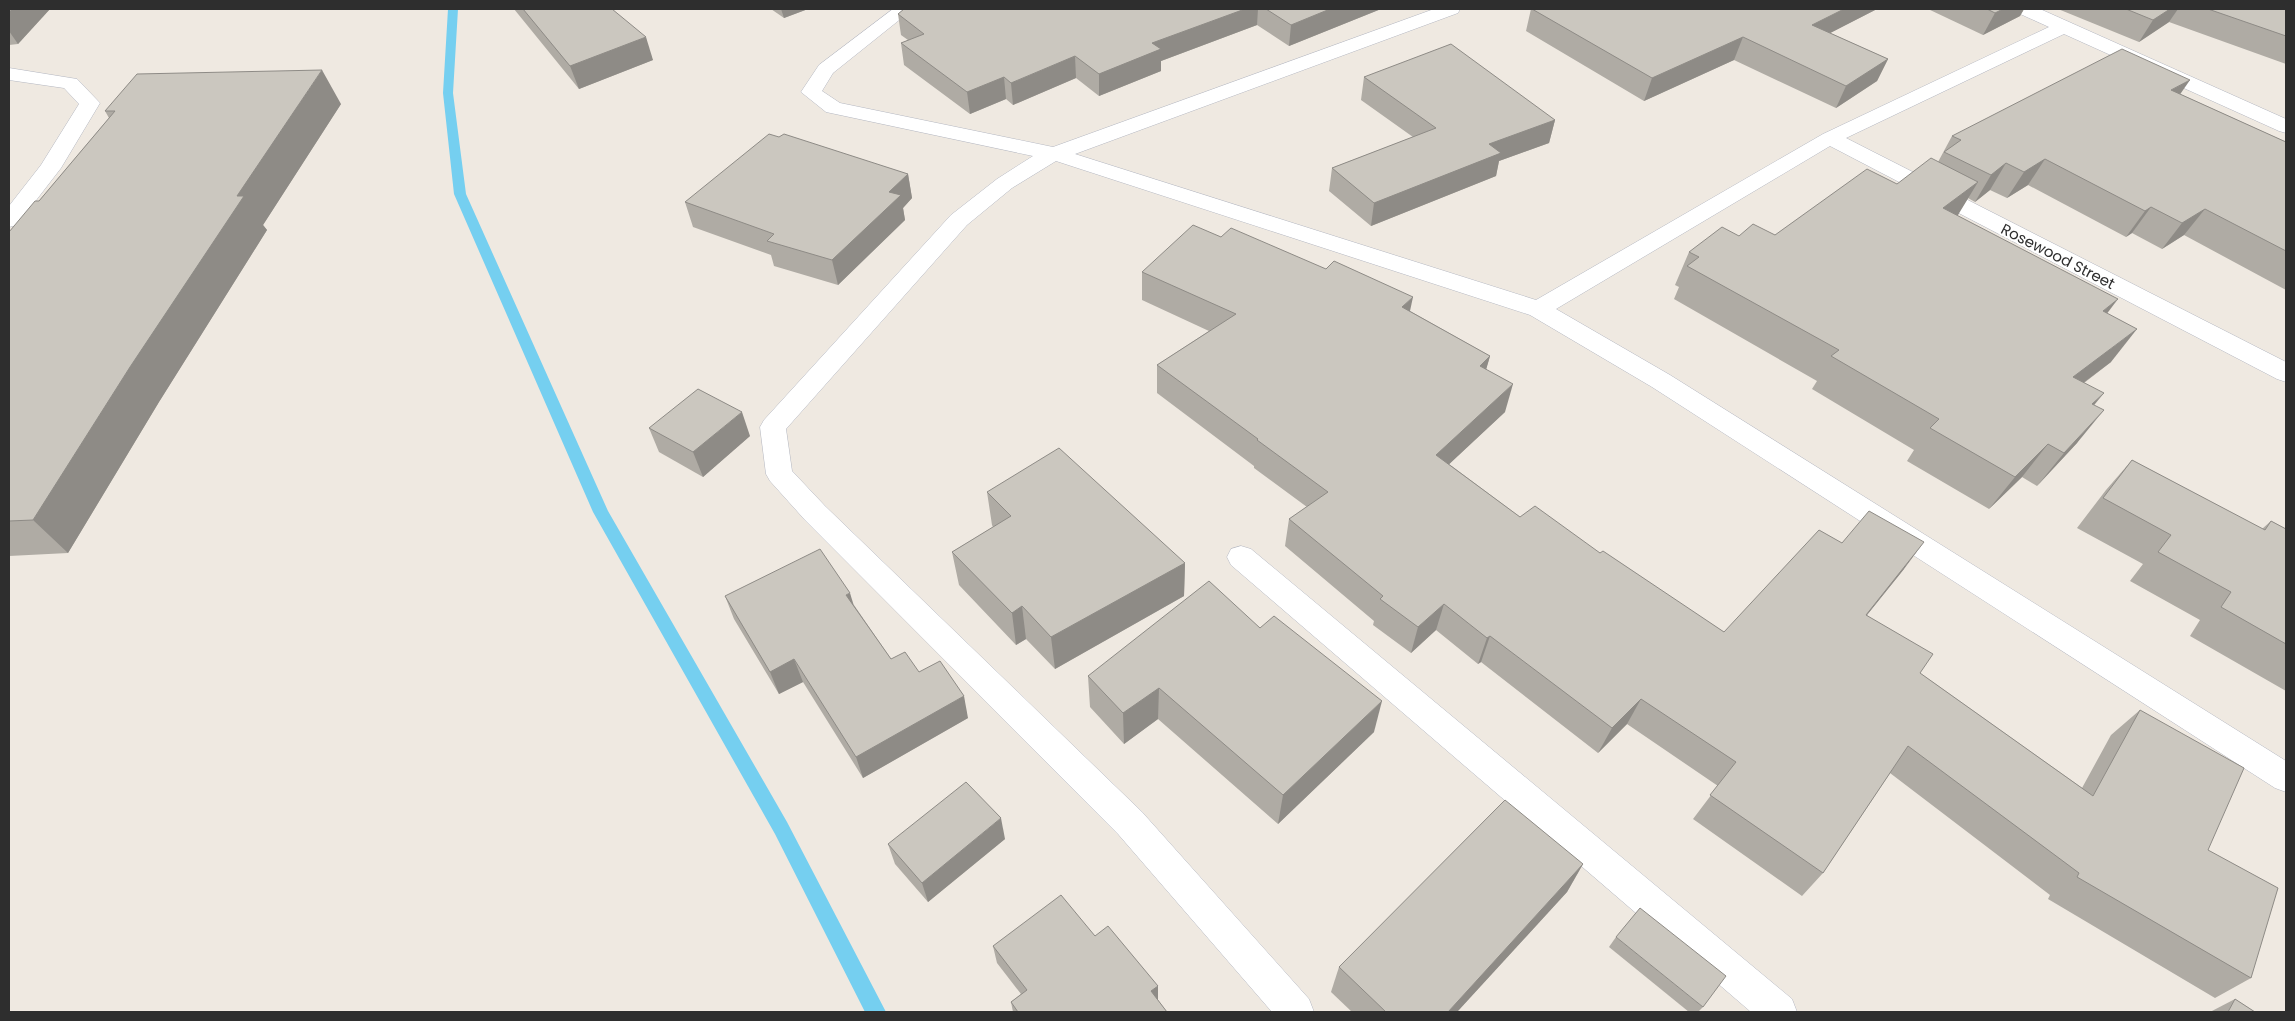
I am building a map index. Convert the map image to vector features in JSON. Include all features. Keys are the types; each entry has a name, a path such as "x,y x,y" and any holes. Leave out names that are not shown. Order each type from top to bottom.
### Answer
{"street":[{"path":"904,9 826,69 811,92 833,108 1054,154 1538,309 1661,381 2286,778"},
{"path":"1296,1012 1130,823 872,567 815,514 779,474 773,427 960,220 990,194 1025,168 1054,154 1452,9"},
{"path":"2025,9 2286,126"},
{"path":"1538,309 1830,138 2065,26"},
{"path":"9,74 70,83 90,103 50,168 9,220"},
{"name":"Rosewood Street","path":"1830,138 2286,373"},
{"path":"1241,557 1780,1012"}],"building":[{"path":"523,9 612,9 646,37 570,66"},
{"path":"904,9 1245,9 1152,43 1161,49 1099,74 1075,56 1011,83 1004,77 967,92 901,43 924,34 898,14"},
{"path":"1266,9 1330,9 1291,25"},
{"path":"1532,9 1844,9 1812,25 1888,59 1846,86 1743,37 1652,78"},
{"path":"1987,9 2003,9 1995,13"},
{"path":"2126,9 2170,9 2153,20"},
{"path":"2208,9 2286,9 2286,36"},
{"path":"1451,44 1555,120 1489,144 1501,153 1374,203 1332,168 1436,128 1364,77"},
{"path":"2122,49 2190,80 2171,90 2286,142 2286,251 2205,209 2182,223 2151,207 2145,211 2045,159 2024,172 2006,163 1991,175 1944,152 1961,140 1952,136"},
{"path":"322,70 237,196 244,196 130,367 33,520 9,521 9,232 35,201 39,201 115,111 105,111 137,74"},
{"path":"769,134 779,137 784,134 908,174 889,192 901,195 832,260 767,241 774,234 685,202"},
{"path":"1931,158 1978,182 1943,208 2118,299 2103,311 2137,329 2073,377 2104,393 2092,404 2104,410 2064,453 2048,444 2015,477 1930,428 1939,419 1831,356 1839,350 1687,266 1699,257 1689,252 1722,227 1739,236 1753,224 1775,235 1867,169 1897,184"},
{"path":"1193,225 1221,237 1231,228 1326,269 1334,261 1413,297 1402,307 1490,356 1480,366 1513,384 1436,455 1520,517 1535,506 1600,553 1603,551 1724,632 1819,530 1842,543 1869,511 1924,542 1866,615 1933,654 1920,673 2093,796 2140,710 2244,768 2208,850 2278,888 2251,978 2077,877 2079,873 1908,746 1823,873 1710,795 1736,762 1641,699 1612,728 1490,636 1487,638 1444,604 1418,627 1380,599 1383,596 1289,519 1328,492 1157,365 1236,314 1142,272"},
{"path":"698,389 742,412 693,452 649,428"},
{"path":"1059,448 1185,563 1051,637 1022,606 1012,613 952,552 1011,516 987,492"},
{"path":"2132,460 2265,530 2271,521 2286,529 2286,644 2221,607 2231,592 2158,552 2171,535 2103,498"},
{"path":"820,549 850,593 846,595 891,659 905,652 919,672 940,661 964,696 856,757 794,659 770,672 725,596"},
{"path":"1209,581 1260,628 1274,616 1382,701 1283,795 1159,688 1123,713 1088,676"},
{"path":"966,782 1001,818 922,883 888,844"},
{"path":"1505,800 1583,864 1448,1012 1386,1012 1339,967"},
{"path":"1061,895 1095,936 1108,926 1158,986 1151,991 1167,1012 1018,1012 1011,1002 1027,990 993,946"},
{"path":"1640,908 1726,976 1703,1007 1616,937"},
{"path":"2235,999 2255,1012 2228,1012"}],"waterway":[{"path":"453,9 448,93 460,194 601,512 781,828 876,1012"}]}
